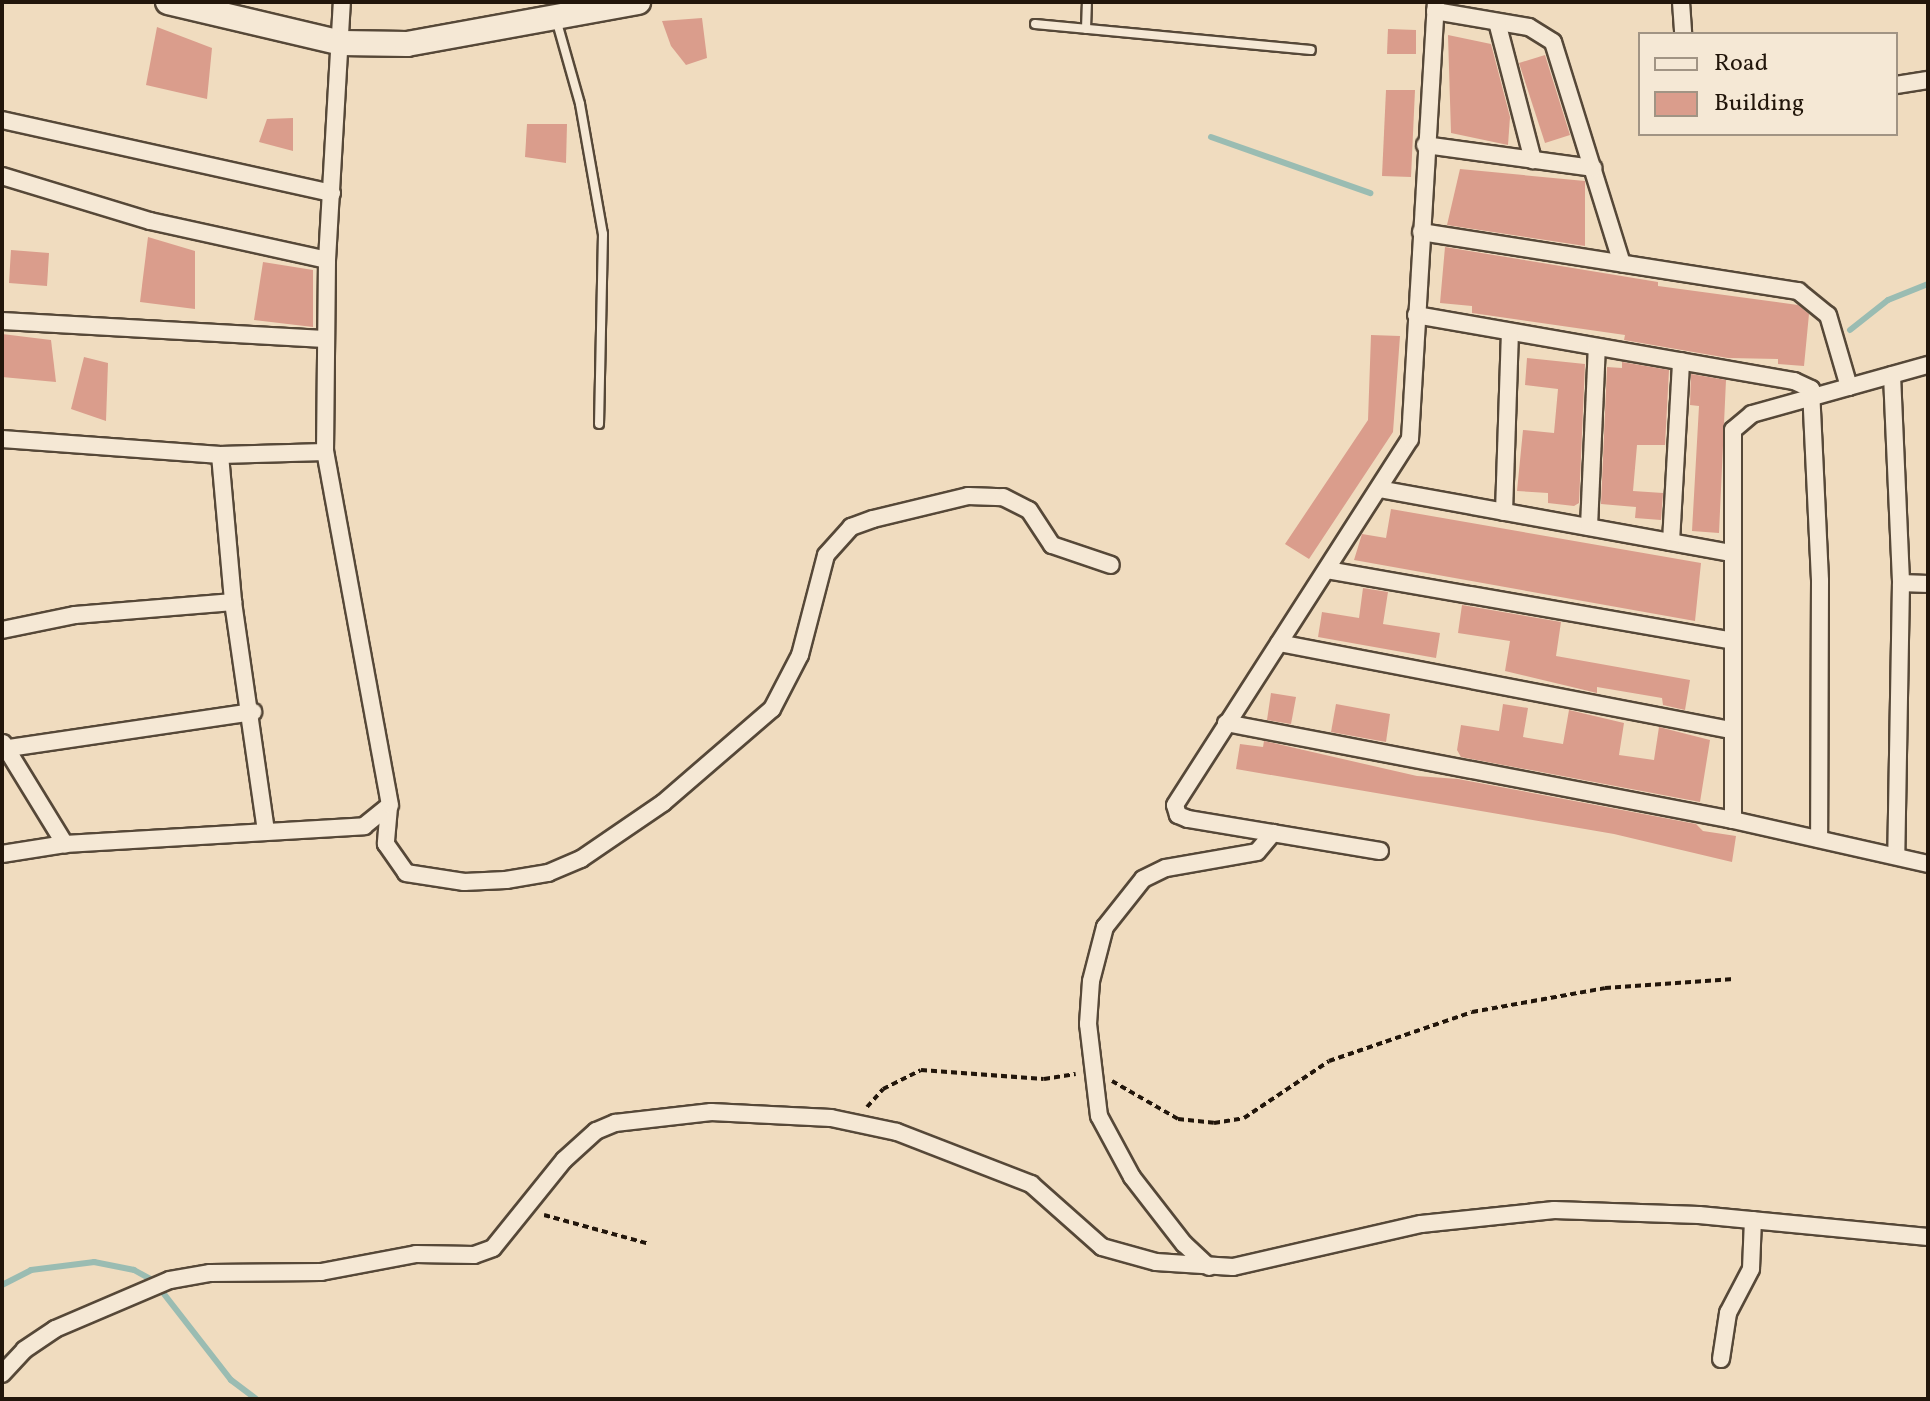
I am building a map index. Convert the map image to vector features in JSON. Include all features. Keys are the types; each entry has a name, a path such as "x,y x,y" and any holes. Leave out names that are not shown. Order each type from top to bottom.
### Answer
{"street":[{"path":"168,2 342,43 407,44 638,2"},
{"path":"342,2 327,260 325,452 390,805 386,844 406,873 464,882 506,880 548,873 581,859 663,803 772,709 800,655 826,555 851,527 968,496 1003,497 1029,510 1052,545 1111,565"},
{"path":"1681,2 1683,32"},
{"path":"1380,851 1188,819 1176,811 1176,800 1410,439 1425,145 1436,7 1529,27 1553,42 1622,263"},
{"path":"1497,22 1533,160"},
{"path":"1898,85 1928,80"},
{"path":"2,120 332,193"},
{"path":"1425,145 1593,168"},
{"path":"2,176 150,221 327,260"},
{"path":"1421,232 1783,288 1812,298 1828,315 1849,387"},
{"path":"1416,315 1794,381 1814,396"},
{"path":"2,321 326,339"},
{"path":"1504,512 1510,332"},
{"path":"1589,527 1597,347"},
{"path":"1671,542 1681,361"},
{"path":"1733,820 1732,441 1737,422 1814,396 1928,365"},
{"path":"1892,375 1901,583 1896,856"},
{"path":"1814,396 1819,839"},
{"path":"2,439 220,455 325,452"},
{"path":"220,455 233,602 253,712 266,830"},
{"path":"1379,489 1732,553"},
{"path":"1327,570 1732,641"},
{"path":"1901,583 1928,584"},
{"path":"2,630 75,615 233,602"},
{"path":"1279,643 1732,730"},
{"path":"65,844 3,747 253,712"},
{"path":"1226,723 1733,820 1928,864"},
{"path":"2,854 65,844 364,826 390,805"},
{"path":"1209,1267 1164,1221 1112,1147 1099,1116 1088,1024 1096,951 1121,903 1143,879 1166,868 1257,852 1273,833"},
{"path":"2,1374 24,1350 55,1329 170,1280 210,1273 321,1272 416,1254 474,1255 493,1248 581,1142 615,1123 711,1112 860,1123 1031,1184 1088,1236 1119,1254 1209,1267 1254,1264 1421,1224 1494,1215 1617,1212 1753,1220 1928,1237"},
{"path":"1721,1359 1728,1313 1751,1269 1753,1220"}],"lane":[{"path":"1086,29 1087,2"},
{"path":"556,19 580,104 603,234 599,424"},
{"path":"1035,24 1311,50"}],"path":[{"path":"860,1123 883,1089 921,1070 1044,1079 1093,1069 1178,1119 1214,1123 1244,1118 1264,1108 1329,1061 1472,1012 1605,988 1734,979"},
{"path":"526,1210 649,1244"}],"building":[{"path":"702,18 707,58 686,65 671,46 662,21"},
{"path":"157,27 212,48 207,99 146,85"},
{"path":"1388,29 1416,30 1416,54 1387,54"},
{"path":"1448,35 1491,44 1510,117 1508,145 1451,133"},
{"path":"1545,55 1570,135 1545,143 1519,63"},
{"path":"1386,90 1415,90 1411,177 1382,176"},
{"path":"293,118 293,151 259,142 267,119"},
{"path":"527,124 567,124 566,163 525,157"},
{"path":"1460,169 1585,181 1585,246 1447,225"},
{"path":"148,237 195,251 195,309 140,302"},
{"path":"1445,247 1658,282 1658,286 1798,305 1809,314 1804,366 1778,364 1778,359 1728,358 1624,340 1625,335 1472,313 1472,306 1440,303"},
{"path":"11,250 49,253 47,286 9,283"},
{"path":"263,262 313,270 313,327 254,320"},
{"path":"2,334 51,340 56,382 2,377"},
{"path":"1371,335 1400,336 1393,432 1309,559 1285,544 1368,420"},
{"path":"84,357 108,363 106,421 71,409"},
{"path":"1527,358 1585,364 1579,503 1574,506 1548,503 1548,493 1517,491 1523,430 1554,433 1558,389 1525,385"},
{"path":"1622,362 1669,370 1665,445 1637,445 1633,491 1663,493 1661,520 1635,518 1636,507 1601,504 1607,367 1622,368"},
{"path":"1691,374 1726,380 1719,533 1692,531 1699,406 1690,405"},
{"path":"1391,509 1701,563 1695,621 1354,560 1362,534 1386,538"},
{"path":"1363,588 1388,592 1383,624 1440,633 1436,658 1318,637 1322,612 1359,618"},
{"path":"1462,605 1561,622 1556,656 1690,680 1685,710 1663,705 1662,698 1597,687 1597,693 1505,671 1510,641 1458,633"},
{"path":"1271,693 1296,697 1291,724 1267,720"},
{"path":"1336,704 1390,714 1386,742 1331,732"},
{"path":"1503,704 1528,708 1523,737 1563,744 1569,710 1624,723 1619,755 1654,760 1659,727 1710,740 1700,802 1461,757 1457,750 1461,725 1499,731"},
{"path":"1264,741 1417,776 1458,779 1696,824 1703,831 1736,836 1732,862 1614,834 1236,769 1240,744 1263,747"}],"waterway":[{"path":"1211,137 1370,193"},
{"path":"1850,330 1888,300 1928,284"},
{"path":"2,1285 31,1270 94,1262 134,1270 150,1279"},
{"path":"164,1294 231,1380 256,1399"}]}
